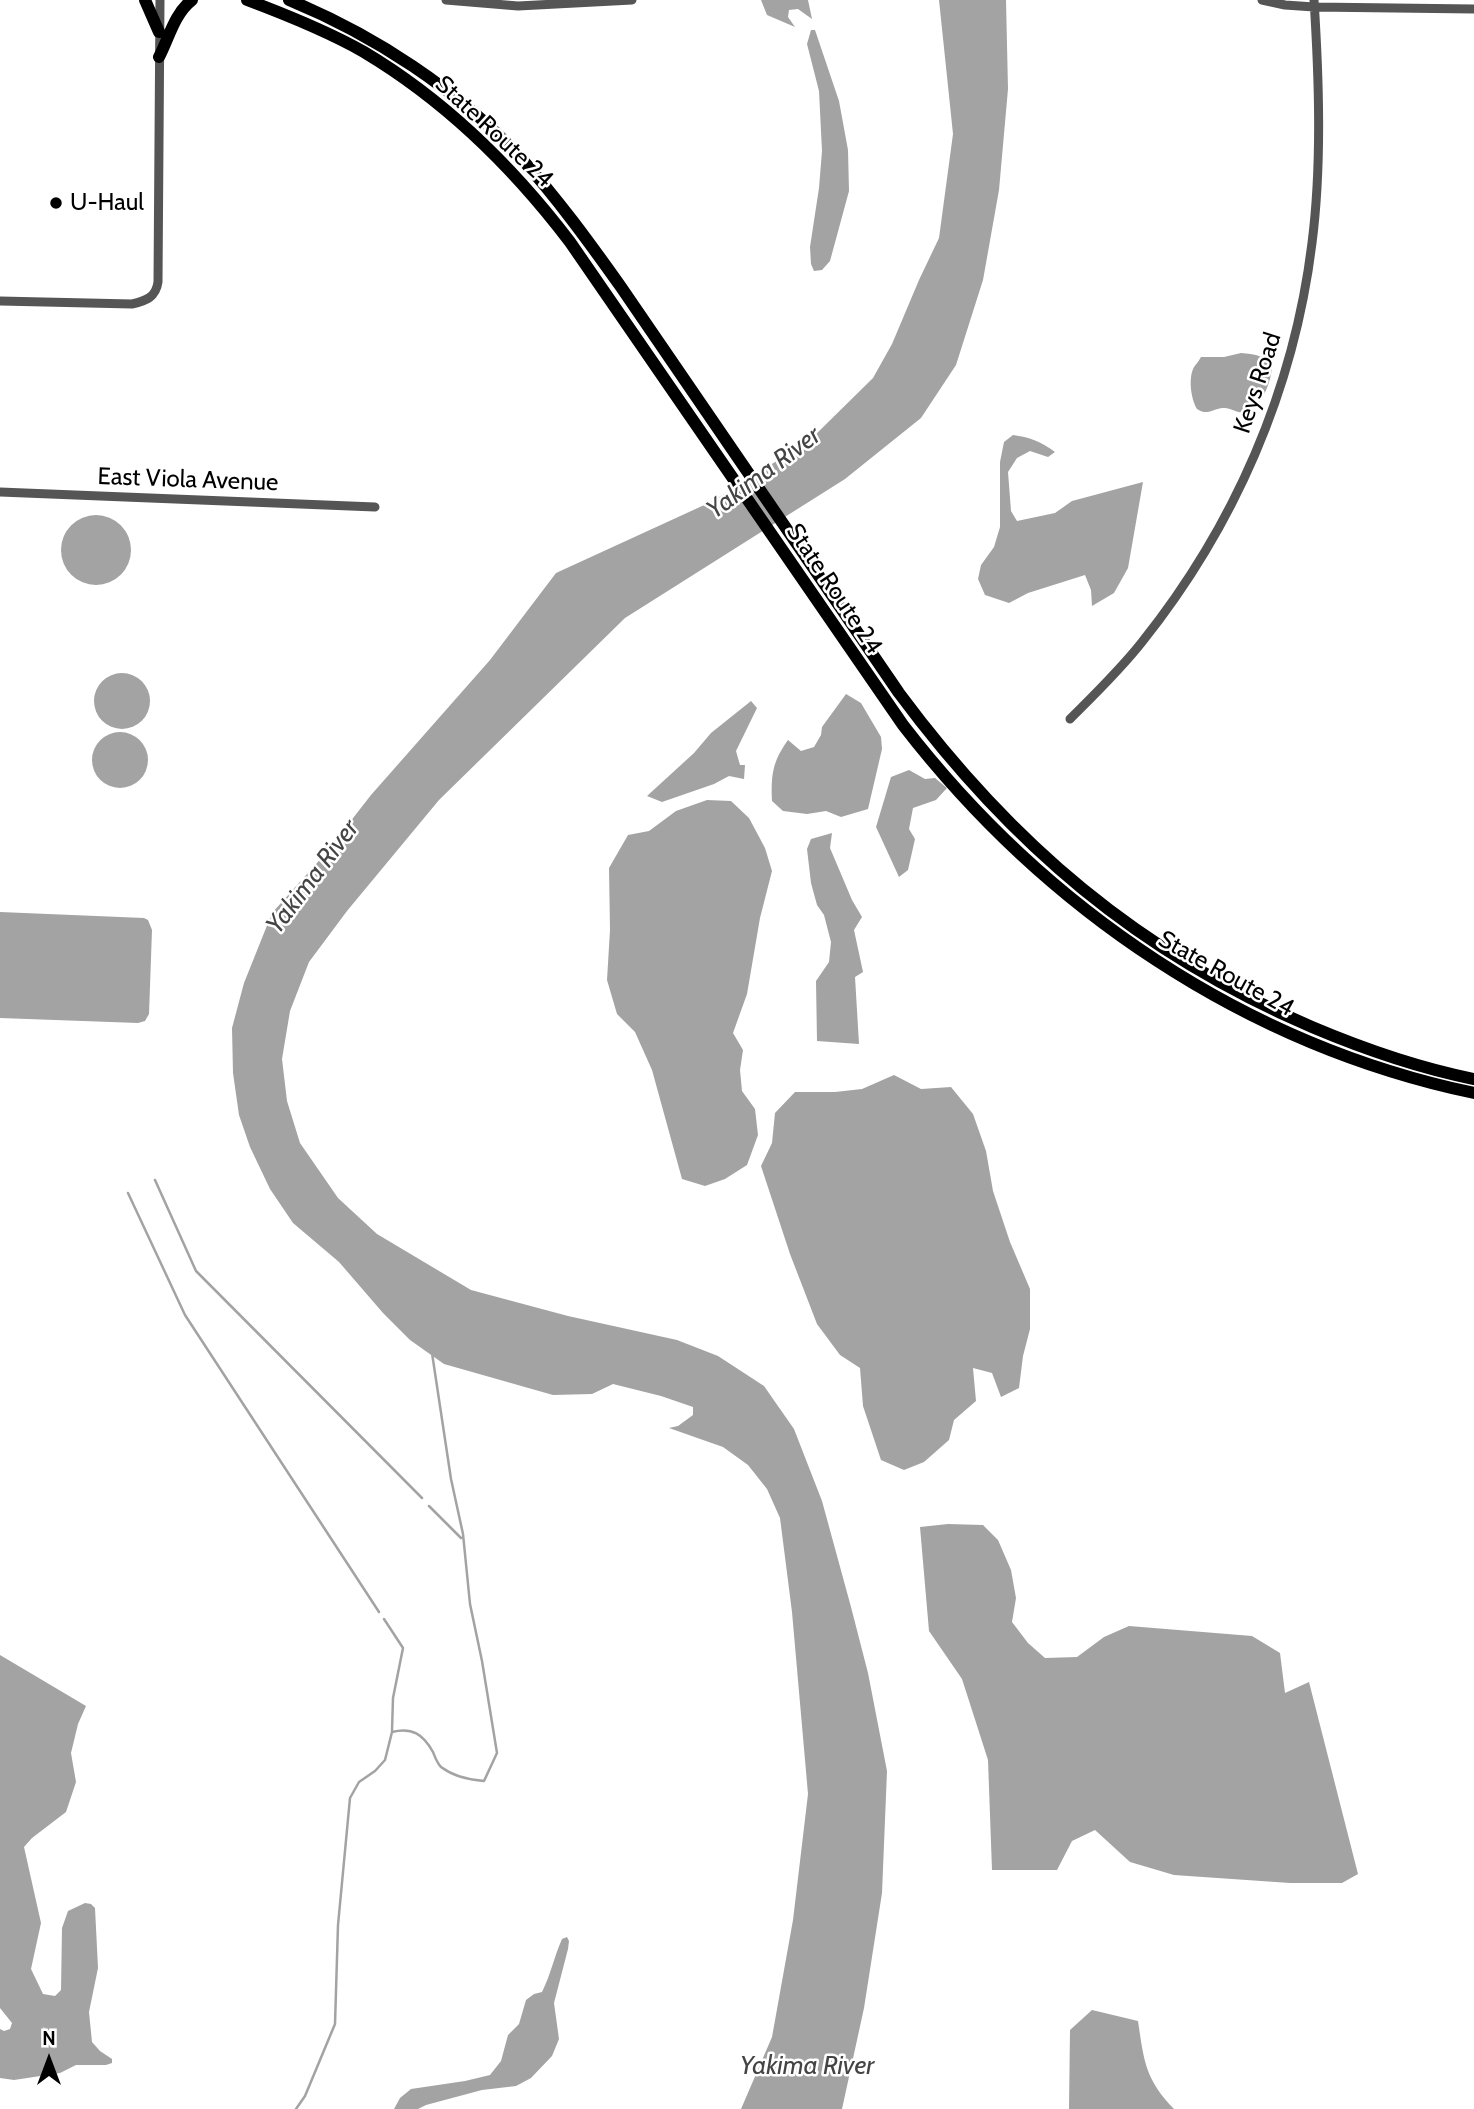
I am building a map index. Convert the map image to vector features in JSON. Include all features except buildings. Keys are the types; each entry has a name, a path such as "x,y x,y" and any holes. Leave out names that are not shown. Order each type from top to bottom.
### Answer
{"main road":[{"path":"145,0 159,33"},
{"path":"159,57 177,16 192,0"},
{"name":"State Route 24","path":"247,0 300,20 363,52 432,99 466,127 522,182 570,242 919,746 1015,850 1080,906 1144,953 1213,996 1288,1032 1362,1062 1474,1093"},
{"name":"State Route 24","path":"289,0 324,15 410,64 483,121 543,184 621,287 900,694 936,742 993,807 1040,854 1162,948 1206,976 1276,1011 1341,1039 1409,1062 1474,1079"}],"street":[{"path":"0,301 132,304 152,297 158,282 160,0"},
{"path":"446,0 518,6 632,0"},
{"path":"1262,0 1285,5 1474,9"},
{"name":"Keys Road","path":"1070,719 1142,642 1188,579 1234,500 1275,407 1292,351 1312,243 1318,149 1314,4"},
{"name":"East Viola Avenue","path":"0,492 375,507"}],"water":[{"path":"761,0 808,0 812,19 798,9 789,10 788,17 795,27 767,15"},
{"name":"Yakima River","path":"939,0 1006,0 1008,89 999,190 983,280 956,365 921,418 845,479 625,618 439,800 347,911 309,962 290,1011 282,1059 287,1101 300,1143 338,1198 377,1234 471,1290 568,1316 677,1340 718,1356 764,1386 794,1429 822,1501 851,1607 868,1673 887,1771 882,1893 864,2008 842,2109 741,2109 772,2037 793,1920 808,1794 792,1612 780,1518 767,1489 748,1465 723,1447 669,1428 678,1426 693,1415 693,1407 613,1384 592,1394 553,1395 444,1364 410,1340 339,1262 293,1223 270,1189 250,1147 239,1115 233,1073 232,1028 244,983 272,913 490,660 556,573 713,501 810,440 873,378 892,344 939,238 953,134"},
{"path":"811,30 815,30 839,101 848,150 849,191 830,261 822,270 814,271 810,247 822,151 819,91 807,44"},
{"path":"1241,353 1258,356 1272,366 1268,386 1261,400 1245,412 1226,408 1207,412 1197,409 1192,394 1191,377 1201,357 1224,357"},
{"path":"1013,435 1035,440 1055,452 1048,457 1030,451 1017,458 1008,472 1011,511 1017,521 1055,513 1072,501 1143,482 1128,568 1114,593 1092,606 1091,590 1085,575 1028,593 1009,603 985,595 978,579 981,565 994,547 1000,527 1000,462 1004,442"},
{"path":"103,515 116,521 125,530 129,536 129,564 121,575 110,583 89,585 71,575 63,564 61,543 71,525 82,517"},
{"path":"122,673 133,675 142,681 148,690 148,712 142,721 133,727 122,729 111,727 102,721 96,712 94,701 96,690 102,681 111,675"},
{"path":"846,694 861,703 881,737 882,749 868,809 841,817 826,811 807,814 783,811 772,801 772,777 779,755 788,740 801,751 814,747 822,727"},
{"path":"751,701 757,708 736,751 740,765 745,765 744,779 729,776 662,802 647,796 694,753 711,733"},
{"path":"120,732 131,734 140,740 146,749 146,771 140,780 131,786 120,788 109,786 100,780 94,771 92,760 94,749 100,740 109,734"},
{"path":"909,770 925,779 935,778 947,788 936,800 913,808 909,829 915,839 908,870 899,877 876,827 891,777"},
{"path":"707,800 731,801 749,818 765,848 772,871 760,918 747,994 733,1033 743,1050 740,1070 742,1091 755,1109 758,1135 747,1165 725,1179 705,1186 682,1179 652,1070 635,1032 617,1014 607,980 610,930 609,868 628,835 649,831 676,811"},
{"path":"832,833 830,848 862,917 854,930 863,972 855,977 859,1044 817,1041 816,981 829,962 831,942 811,883 807,849 811,839"},
{"path":"0,912 148,920 152,930 149,1014 145,1021 138,1023 0,1018"},
{"path":"894,1075 921,1089 951,1087 973,1114 986,1151 993,1191 1010,1242 1030,1289 1030,1329 1019,1388 1001,1397 992,1373 973,1368 976,1401 954,1420 949,1440 924,1462 904,1470 881,1460 863,1406 860,1368 840,1355 817,1324 761,1166 772,1143 775,1113 795,1092 862,1089"},
{"path":"948,1524 983,1525 998,1540 1011,1570 1016,1598 1012,1622 1028,1643 1045,1658 1077,1657 1104,1637 1129,1626 1252,1636 1280,1653 1285,1693 1309,1682 1358,1874 1342,1883 1290,1883 1174,1875 1130,1862 1095,1830 1072,1841 1057,1870 992,1870 988,1760 962,1679 929,1631 920,1527"},
{"path":"0,1655 86,1706 78,1724 71,1753 76,1782 66,1812 24,1847 41,1923 31,1969 43,1994 55,1996 61,1990 62,1928 68,1911 85,1903 91,1904 95,1908 98,1968 89,2012 92,2042 112,2059 112,2063 106,2065 76,2065 60,2073 14,2080 0,2078 0,2029 10,2029 12,2023 0,2008"},
{"path":"567,1937 568,1949 554,2003 559,2039 552,2056 531,2078 516,2086 482,2090 418,2109 394,2109 400,2098 411,2089 490,2075 501,2061 508,2035 519,2024 526,2000 542,1992 562,1939"},
{"path":"1092,2010 1138,2021 1151,2079 1174,2109 1069,2109 1070,2030"}],"waterway":[{"path":"155,1180 196,1271 422,1498"},
{"path":"128,1193 185,1315 379,1612"},
{"path":"296,2109 305,2096 335,2024 338,1925 350,1798 359,1782 385,1760 392,1732 405,1730 416,1733 429,1746 441,1767 473,1780 484,1781 497,1753 470,1604 463,1534 451,1479 432,1353"},
{"path":"429,1506 461,1538"},
{"path":"384,1619 403,1648 393,1698 392,1731"}],"place":[{"name":"U-Haul","path":"56,203"}]}
